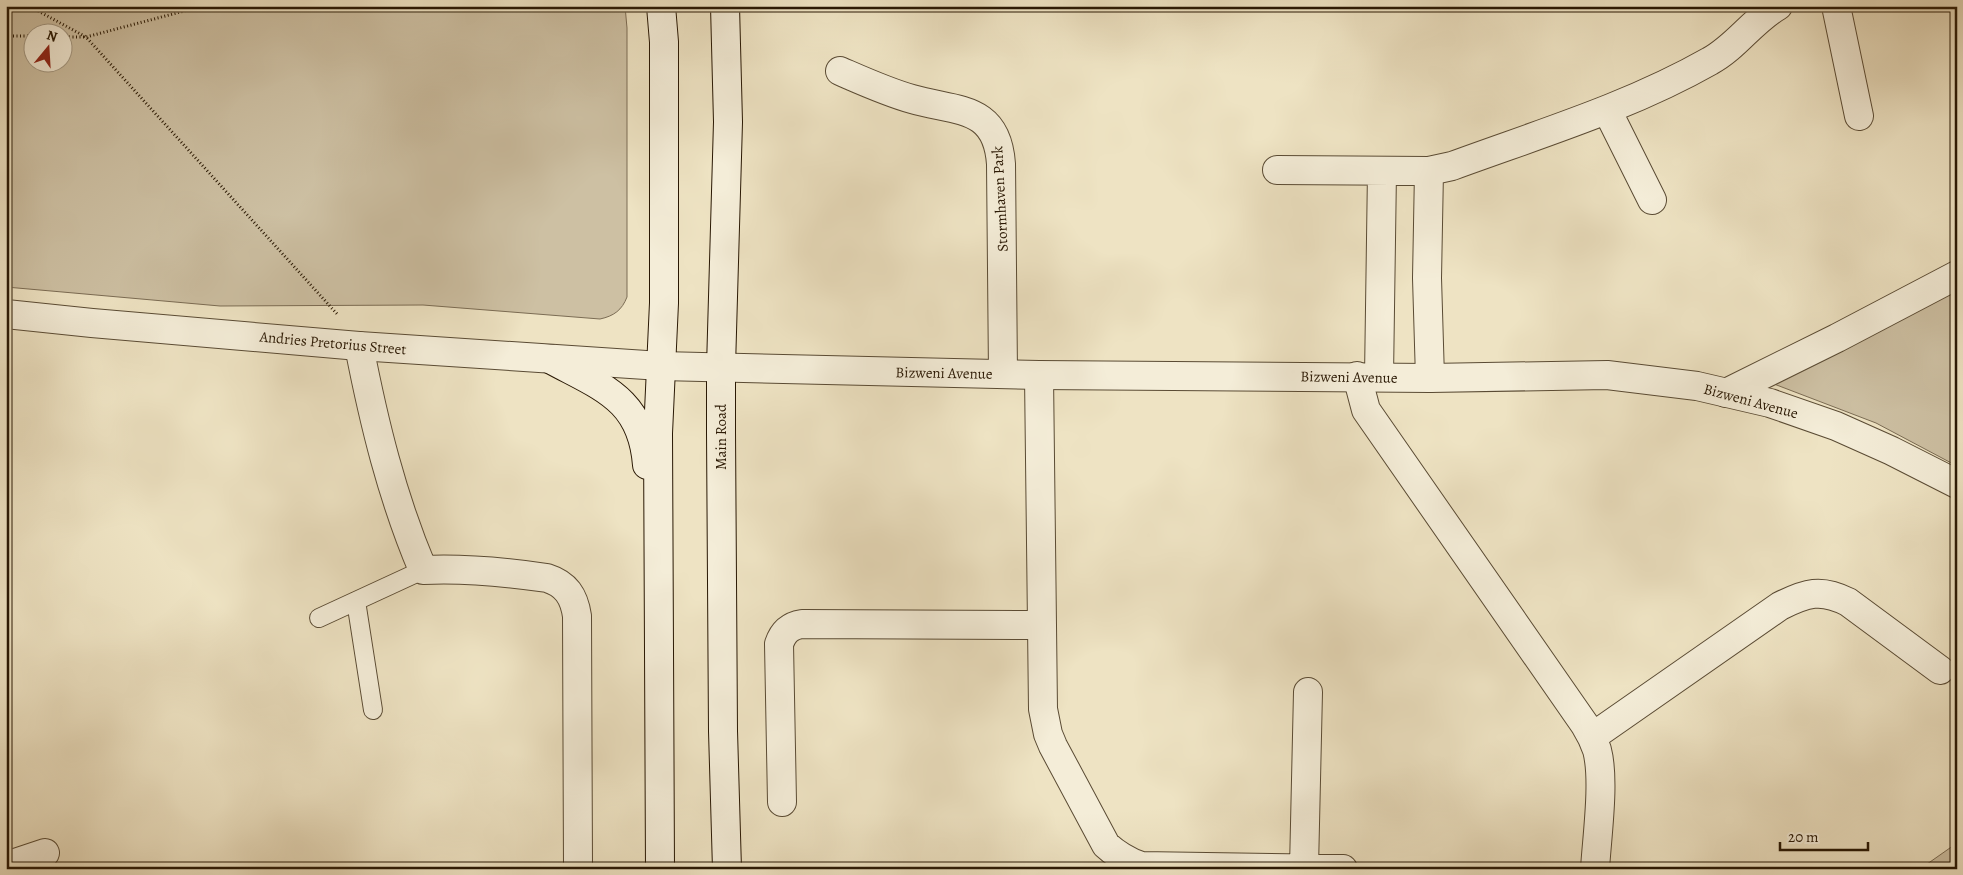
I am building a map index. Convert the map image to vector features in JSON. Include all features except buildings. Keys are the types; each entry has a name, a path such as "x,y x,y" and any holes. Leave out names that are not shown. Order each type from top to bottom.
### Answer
{"street":[{"path":"660,869 658,533 664,303 664,42 661,6"},
{"name":"Main Road","path":"725,6 728,122 721,367 723,712 727,869"},
{"path":"1277,170 1429,171 1452,166 1608,110 1712,60 1733,45 1768,12 1778,6"},
{"path":"1836,6 1859,116"},
{"name":"Stormhaven Park","path":"840,71 911,99 960,110 976,116 988,125 995,134 1000,147 1001,164 1003,374"},
{"path":"1608,110 1652,200"},
{"path":"1382,171 1366,410 1592,737 1599,763 1595,869"},
{"path":"1429,171 1426,278 1430,378"},
{"path":"1726,393 1837,338 1957,275"},
{"name":"Andries Pretorius Street","path":"6,314 359,346 661,366"},
{"path":"359,346 375,425 402,517 423,570 485,571 547,578 565,587 572,595 577,616 578,869"},
{"path":"550,359 600,385 615,396 633,418 641,431 646,450 651,504 658,533"},
{"name":"Bizweni Avenue","path":"661,366 1039,375 1368,376 1430,378 1607,375 1697,386 1770,404 1836,426 1892,451 1957,484"},
{"path":"1039,375 1043,708 1048,734 1106,845 1116,854 1141,866 1342,869"},
{"path":"1592,737 1780,606 1811,593 1836,596 1848,602 1940,670"},
{"path":"782,802 779,644 785,631 793,626 802,624 1042,625"},
{"path":"1304,868 1308,692"},
{"path":"6,866 45,853"}],"lane":[{"path":"319,618 423,570"},
{"path":"356,601 373,710"}],"path":[{"path":"29,6 86,37 337,314 359,346"},
{"path":"72,37 86,37 203,6"},
{"path":"6,36 22,36"}],"shaded area":[{"path":"6,6 54,6 115,11 148,6 625,6 627,28 627,297 623,306 617,312 600,319 423,305 220,306 6,287"},
{"path":"1957,287 1957,466 1876,423 1774,384"},
{"path":"1957,843 1957,869 1920,869"}]}
